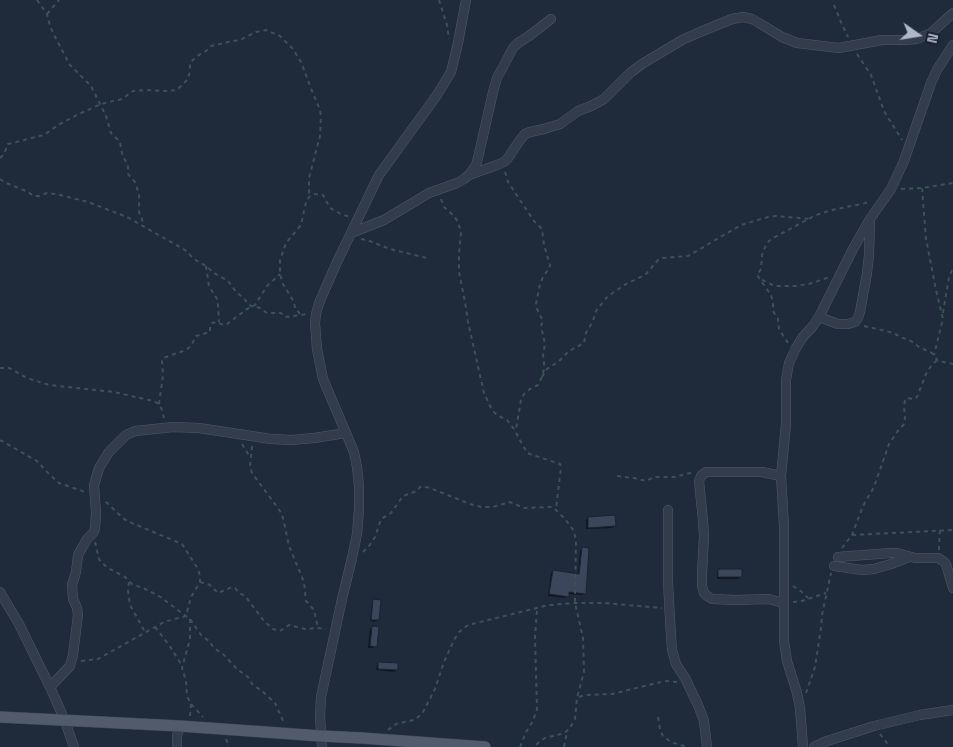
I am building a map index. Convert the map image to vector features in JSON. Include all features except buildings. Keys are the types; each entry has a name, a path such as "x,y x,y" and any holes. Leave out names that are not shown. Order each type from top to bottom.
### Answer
{"main road":[{"path":"0,716 291,734 322,742 380,739 485,747"}],"street":[{"path":"322,742 321,697 357,534 359,486 354,452 322,379 317,349 316,314 319,303 357,219 379,175 437,95 451,72 466,0"},
{"path":"469,175 497,165 508,158 525,134 560,124 578,111 604,99 630,73 682,40 732,19 743,17 752,19 782,37 797,43 839,48 882,40 917,39 931,33 953,13"},
{"path":"350,235 384,220 421,198 469,175 478,158 493,92 504,65 513,48 518,43 551,19"},
{"path":"803,747 800,708 787,662 784,641 784,526 781,476 786,424 786,380 789,363 802,338 819,317 870,219 891,189 908,150 931,83 953,45"},
{"path":"819,317 838,324 855,322 858,318 868,273 870,219"},
{"path":"50,688 72,662 78,615 73,599 72,584 78,555 87,539 94,533 96,513 94,485 99,468 109,452 126,435 135,431 164,428 199,428 271,439 292,440 346,434"},
{"path":"781,476 762,472 706,472 699,481 704,536 702,574 704,592 712,599 769,599 784,603"},
{"path":"668,510 669,608 672,650 676,664 689,686 704,721 707,747"},
{"path":"836,562 891,553 921,559 938,558 946,564 953,588"},
{"path":"836,562 862,570 874,569 910,557"},
{"path":"0,592 19,624 50,688 74,747"},
{"path":"814,747 874,726 920,715 953,710"},
{"path":"176,745 184,726"}],"path":[{"path":"37,0 47,14 54,35 70,65 91,86 106,116 111,133 120,142 122,154 128,167 128,174 139,194 139,212 143,226"},
{"path":"47,14 58,0"},
{"path":"439,0 447,25 449,46"},
{"path":"834,5 852,46 871,75 884,111 908,150"},
{"path":"0,158 8,144 44,135 58,125 100,104 122,99 133,91 177,90 187,80 190,72 190,63 211,46 240,40 264,30 282,38 293,49 301,62 320,110 320,136 309,178 309,197"},
{"path":"497,165 504,171 508,182 543,232 544,246 550,265 540,284 536,304 543,321 541,328 545,344 542,377"},
{"path":"0,179 34,196 51,194 101,207 127,217 185,250 214,273 228,281 236,293 244,298 250,306 260,308 267,313 281,313 285,317 300,314 316,314"},
{"path":"891,189 922,188 953,183"},
{"path":"444,187 441,202 454,216 461,232 459,272 484,393 493,411 506,420 516,431 527,453 560,464 556,510"},
{"path":"922,188 926,239 943,315"},
{"path":"300,314 286,290 280,274 280,260 291,236 301,225 306,202 309,197 314,194 322,195 333,211 357,219"},
{"path":"796,348 786,342 778,327 778,319 773,311 772,299 756,275 761,268 762,254 769,241 824,212 883,199"},
{"path":"516,431 521,400 524,394 538,385 548,370 569,351 584,343 586,333 596,311 608,296 626,284 645,275 658,260 688,256 741,226 768,216 810,219"},
{"path":"350,235 390,249 427,258"},
{"path":"206,266 209,286 217,299 219,322"},
{"path":"934,355 943,323 949,277 953,268"},
{"path":"760,280 776,286 799,285 815,282 841,272"},
{"path":"164,428 162,410 159,404 164,375 163,358 186,350 196,336 210,332 212,323 227,324 250,306 257,303 268,286 280,274"},
{"path":"855,322 863,326 894,333 934,355 940,362 953,364"},
{"path":"800,708 815,667 826,592 836,562 843,546 852,535 863,506 874,487 889,444 904,424 905,400 917,397 926,374 937,360"},
{"path":"0,368 9,368 27,378 49,385 114,392 159,404"},
{"path":"236,434 251,458"},
{"path":"251,436 250,467 252,474 280,511 289,546 304,582 306,601 314,610 318,628"},
{"path":"0,440 37,461 59,483 103,498 124,519 182,544 198,569 200,576 200,582 189,603 186,616"},
{"path":"617,476 646,481 654,477 674,477 694,472 706,472"},
{"path":"352,558 365,550 373,542 381,519 391,513 403,496 413,493 422,486 481,507 493,507 510,502 524,508 551,507 556,510 576,535 575,603 583,634 585,663 575,718 567,731 564,747"},
{"path":"940,530 939,549 943,561"},
{"path":"852,535 953,530"},
{"path":"94,533 97,551 102,563 130,582 159,596 190,619 201,635 214,648 275,703 291,734"},
{"path":"784,581 802,592 809,599"},
{"path":"130,582 128,590 130,605 146,632"},
{"path":"200,582 210,585 218,593 235,588 245,596 264,621 273,629 280,631 289,625 336,632"},
{"path":"784,603 802,601 826,592"},
{"path":"380,739 393,726 414,720 422,714 435,689 448,652 458,632 464,628 549,605 604,603 669,608"},
{"path":"520,747 526,732 534,721 537,709 535,633 537,608"},
{"path":"72,662 98,659 164,622 186,616"},
{"path":"182,665 190,639 190,619"},
{"path":"155,627 170,645 182,665 186,681 186,692 191,704 228,741 228,747"},
{"path":"578,698 585,695 612,694 665,680 680,682 689,686"},
{"path":"184,726 191,704"},
{"path":"658,717 663,736 671,742 687,747"},
{"path":"874,726 890,747"},
{"path":"534,747 546,738 567,731"}]}
